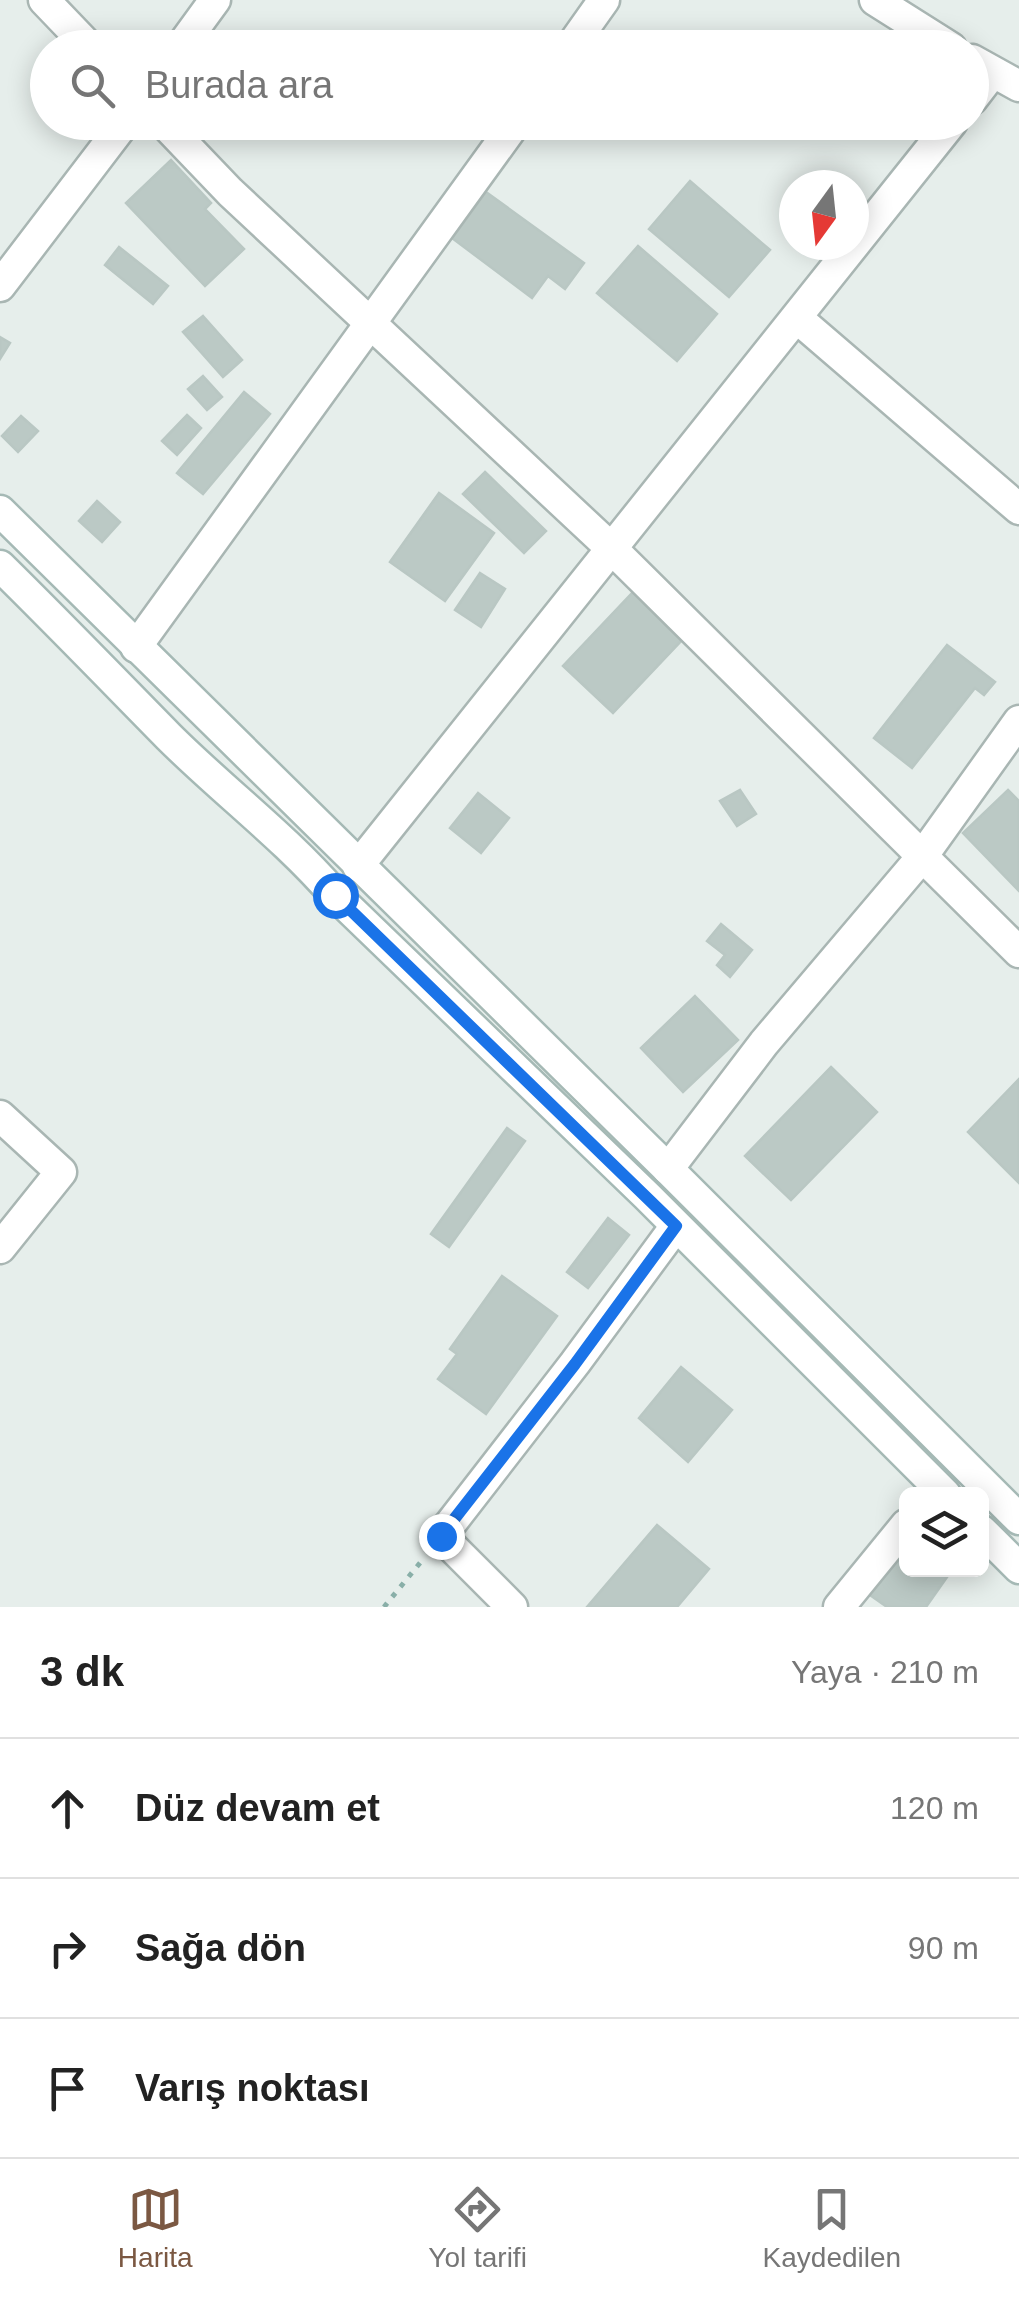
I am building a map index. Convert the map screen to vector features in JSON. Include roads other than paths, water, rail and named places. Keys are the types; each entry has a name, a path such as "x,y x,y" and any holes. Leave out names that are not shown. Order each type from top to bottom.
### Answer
{"street":[{"path":"44,0 73,30"},
{"path":"193,30 215,0"},
{"path":"583,30 604,0"},
{"path":"875,0 922,30"},
{"path":"0,286 110,140"},
{"path":"180,140 230,192 612,549 1019,952"},
{"path":"136,647 503,140"},
{"path":"358,866 938,140"},
{"path":"797,318 1019,508"},
{"path":"0,511 668,1168 1019,1520"},
{"path":"0,566 169,737 313,869 335,895 676,1226 933,1487"},
{"path":"668,1168 764,1044 921,858 1019,721"},
{"path":"0,1116 61,1172 0,1248"},
{"path":"512,1607 441,1536 676,1226"},
{"path":"839,1607 899,1534"},
{"path":"989,1538 1019,1568"}]}
